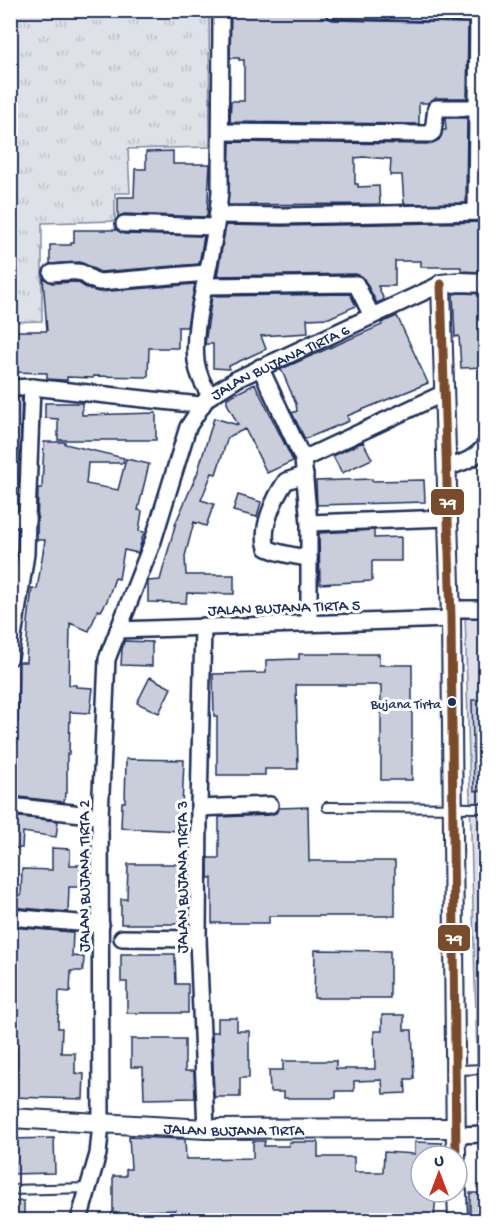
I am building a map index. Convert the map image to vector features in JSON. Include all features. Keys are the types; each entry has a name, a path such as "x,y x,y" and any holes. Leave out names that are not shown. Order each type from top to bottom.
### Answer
{"street":[{"path":"10,388 32,387 205,400 196,362 205,280 217,221 222,132 221,10"},
{"path":"124,224 481,212 481,129 477,108 478,12 333,10"},
{"path":"222,132 430,134 433,132 436,108 477,108"},
{"path":"52,273 83,274 88,279 100,282 205,280 356,284 372,316"},
{"name":"JALAN BUJANA TIRTA 6","path":"118,630 153,541 189,427 205,400 260,368 441,284 486,283"},
{"path":"441,284 451,614 456,1144"},
{"path":"260,368 303,459 309,523 309,623"},
{"path":"10,657 28,538 32,387"},
{"path":"303,459 444,393"},
{"path":"448,467 463,463 481,452 486,444"},
{"path":"305,475 286,481 281,488 264,541 267,548 272,550 309,558"},
{"path":"309,523 448,518"},
{"path":"10,519 27,519"},
{"name":"JALAN BUJANA TIRTA 5","path":"118,630 309,623 451,614 486,609"},
{"name":"JALAN BUJANA TIRTA 3","path":"203,626 198,939 206,1129"},
{"name":"JALAN BUJANA TIRTA 2","path":"79,1221 98,1154 101,1124 100,816 107,658 118,630"},
{"path":"199,808 270,805"},
{"path":"10,806 100,816"},
{"path":"10,917 101,925"},
{"path":"122,938 198,939"},
{"name":"JALAN BUJANA TIRTA","path":"10,1118 206,1129 456,1132"},
{"path":"456,1132 486,1134"},
{"path":"457,1204 458,1221"}],"lane":[{"path":"327,807 486,808"},
{"path":"455,1070 486,1069"},
{"path":"10,1190 89,1188"}],"green space":[{"path":"10,11 209,11 210,147 128,149 130,193 115,193 115,221 42,223 42,321 11,322"},
{"path":"465,613 486,613 485,1130 479,1130"}],"building":[{"path":"231,11 324,12 327,18 333,20 468,23 467,98 436,98 428,103 419,103 419,124 230,122 231,101 244,101 244,60 230,58"},
{"path":"445,118 467,118 466,203 404,204 402,175 390,175 391,159 363,157 355,158 355,184 358,184 358,187 379,186 380,204 228,205 230,142 430,144 439,140 443,130 446,130"},
{"path":"173,151 173,164 210,164 207,217 124,214 118,217 118,197 134,197 135,169 146,169 146,152"},
{"path":"486,222 486,265 481,265 481,272 461,271 461,267 421,267 421,261 395,261 395,286 378,286 384,300 377,303 364,279 356,274 217,276 226,225"},
{"path":"74,230 117,230 124,234 204,236 199,264 100,272 80,262 50,264 50,245 71,245 74,243"},
{"path":"43,278 52,283 77,282 88,289 99,292 195,284 187,327 178,327 178,348 149,348 148,377 93,376 93,378 67,377 67,380 63,380 47,379 47,373 10,372 10,331 47,331"},
{"path":"350,294 356,306 329,318 307,319 308,333 261,336 266,349 229,366 229,369 213,368 213,344 205,344 212,296"},
{"path":"453,294 486,294 486,322 483,322 485,367 461,368 459,336 455,337"},
{"path":"397,316 428,383 347,416 349,421 305,439 292,413 297,411 296,404 282,371 279,370 382,325 381,323"},
{"path":"255,384 293,461 267,473 245,429 228,437 216,474 212,473 201,500 214,504 206,526 194,522 185,556 186,575 234,575 234,594 187,593 186,603 148,602 148,581 160,580 176,522 197,474 214,418 238,425 227,403 227,398"},
{"path":"22,397 18,506 10,506 10,398"},
{"path":"45,403 82,403 82,415 156,413 156,440 58,440 58,419 45,418"},
{"path":"44,442 65,442 65,444 124,458 123,463 88,463 86,484 118,490 126,459 149,464 138,510 142,511 139,531 144,532 138,553 124,550 119,579 115,578 107,601 101,611 98,610 89,631 70,623 69,685 93,688 90,713 70,712 67,793 65,793 64,802 10,796 10,721 18,722 19,662 26,662 32,588 37,589 45,540 37,540 38,488 42,488"},
{"path":"363,442 372,459 342,473 333,456"},
{"path":"372,479 372,481 424,480 425,502 317,505 316,481"},
{"path":"238,495 261,502 257,517 233,511"},
{"path":"374,530 374,538 401,537 401,561 372,561 372,581 320,584 319,533"},
{"path":"124,641 152,642 152,666 121,665"},
{"path":"299,654 379,654 379,665 412,665 412,780 381,780 381,685 296,685 298,769 265,769 265,775 217,775 217,716 214,716 213,674 266,673 266,660 299,659"},
{"path":"150,677 171,688 159,713 137,703"},
{"path":"472,700 486,700 486,790 474,791"},
{"path":"126,759 184,760 181,831 121,828 122,802 125,802"},
{"path":"308,807 309,861 395,861 395,916 269,916 269,923 212,923 212,878 208,878 208,858 219,858 219,817 270,815 276,813 279,808"},
{"path":"10,816 58,821 56,837 23,832 22,848 10,848"},
{"path":"52,848 70,849 70,865 88,865 88,887 69,887 68,912 10,907 10,894 21,895 22,869 52,870"},
{"path":"128,864 185,864 185,924 121,924 121,899 127,899"},
{"path":"10,927 73,932 72,956 84,957 83,971 71,971 70,992 59,991 58,1028 62,1028 61,1053 75,1053 75,1073 84,1074 83,1099 10,1097 10,1074 17,1074 17,1049 10,1049"},
{"path":"315,950 390,951 390,998 314,998"},
{"path":"121,954 175,954 176,984 188,984 188,1013 127,1013 127,982 121,982"},
{"path":"382,1015 404,1015 404,1030 412,1030 414,1079 405,1079 406,1093 383,1094 382,1080 354,1081 354,1091 336,1091 336,1098 284,1098 284,1092 270,1092 269,1070 283,1070 283,1061 336,1061 336,1069 375,1069 374,1031 382,1031"},
{"path":"218,1018 237,1018 237,1031 249,1031 249,1078 240,1078 240,1097 214,1097 212,1032 218,1032"},
{"path":"131,1039 185,1039 185,1071 194,1071 195,1098 144,1099 143,1067 131,1067"},
{"path":"129,1137 185,1139 186,1159 253,1158 253,1141 265,1141 264,1146 289,1146 289,1142 318,1142 318,1157 354,1157 354,1172 383,1172 384,1152 409,1154 409,1204 435,1204 434,1221 172,1221 175,1210 147,1211 144,1221 110,1221 113,1211 113,1176 126,1176 126,1169 131,1169"},
{"path":"54,1138 55,1173 10,1174 10,1139"},
{"path":"415,1142 442,1143 415,1144"},
{"path":"470,1193 486,1193 486,1221 470,1220"},
{"path":"24,1201 24,1221 10,1221 10,1202"}],"transit line":[{"name":"79","path":"441,284 451,619 456,1144"}],"place":[{"name":"Bujana Tirta","path":"452,702"}]}
